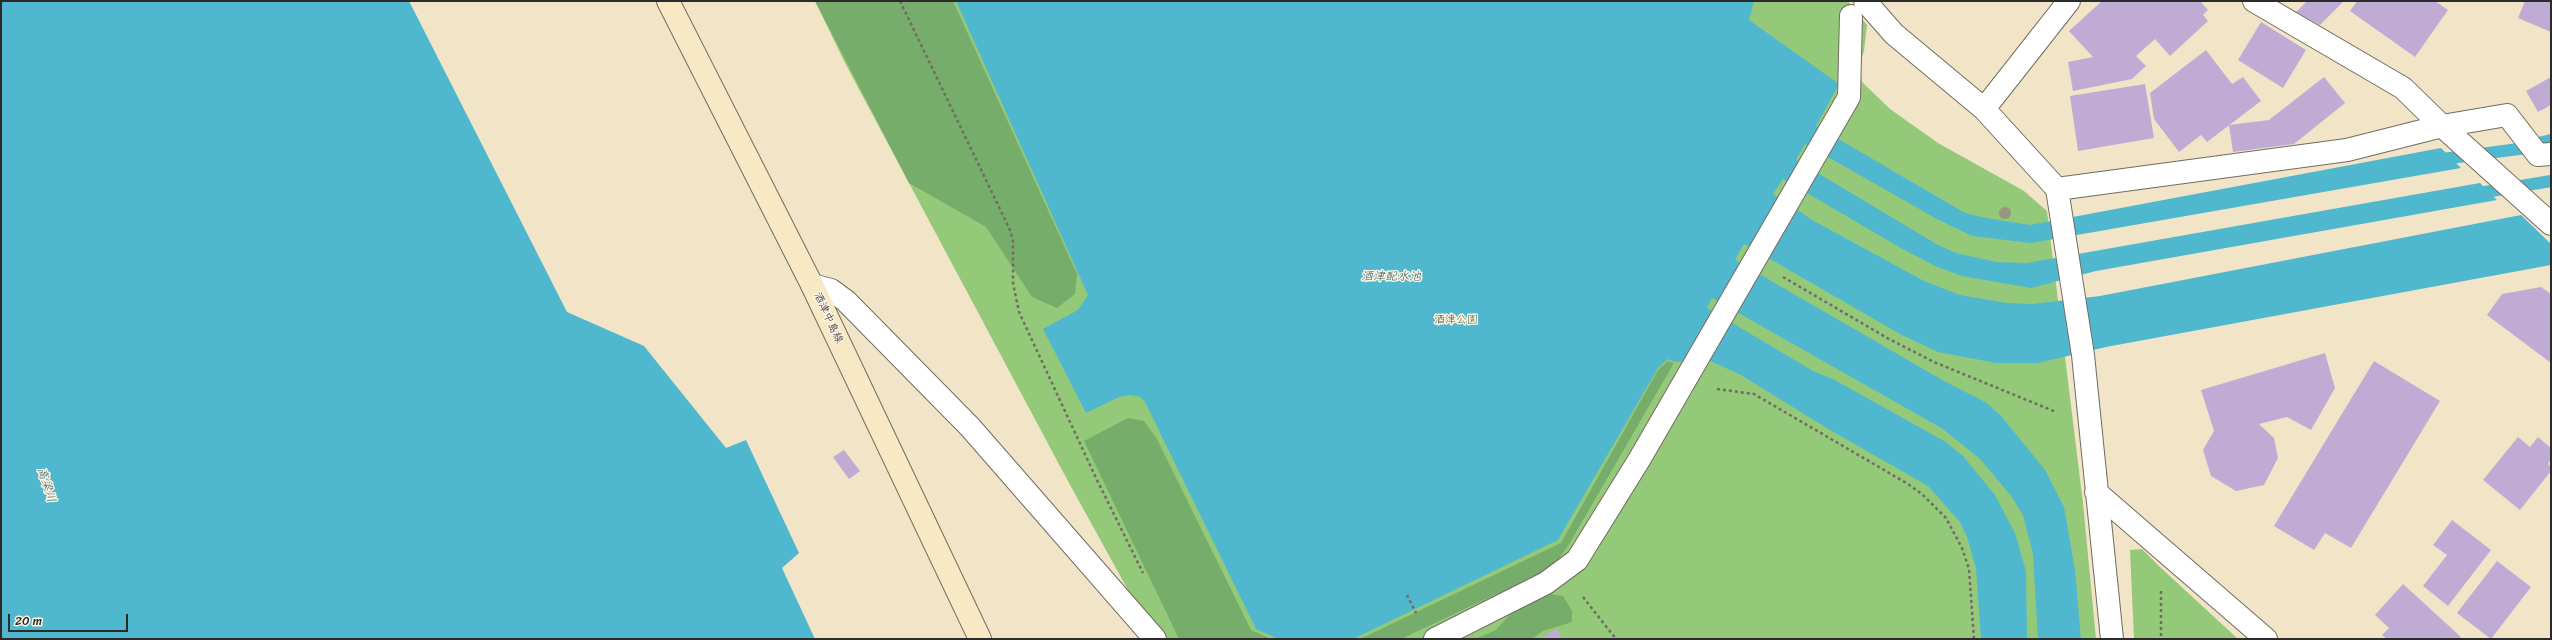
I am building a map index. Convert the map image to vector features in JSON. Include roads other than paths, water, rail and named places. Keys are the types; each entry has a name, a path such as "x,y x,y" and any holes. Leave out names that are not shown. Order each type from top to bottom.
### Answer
{"main road":[{"name":"酒津中島線","path":"668,1 812,285 980,639"}],"street":[{"path":"1984,109 2069,1"},
{"path":"2254,1 2403,88 2449,133 2551,224"},
{"path":"1858,8 1894,34 1984,109 2060,199 2082,355 2112,639"},
{"path":"1435,639 1546,583 1577,560 1638,460 1681,383 1831,125 1849,97 1858,8"},
{"path":"2060,199 2449,133 2507,115 2545,155"},
{"path":"812,285 831,290 846,301 970,427 1155,639"},
{"path":"2096,492 2266,639"}],"water":[{"name":"高梁川","path":"1,1 409,1 567,312 644,346 726,448 746,440 799,553 782,568 815,639 1,639"},
{"name":"酒津配水池","path":"956,1 1754,1 1749,20 1839,84 1816,126 1965,213 1986,218 2030,225 2441,148 2461,168 2031,243 1972,236 1937,219 1805,144 1796,160 1938,245 1956,253 1996,262 2027,263 2480,183 2497,200 2096,271 2031,288 1962,276 1935,266 1899,247 1783,179 1773,194 1814,221 1924,281 1960,295 2007,303 2032,304 2100,296 2521,215 2551,244 2551,265 2106,347 2038,363 1996,363 1938,352 1900,334 1744,244 1735,260 1944,381 1987,403 2002,417 2045,470 2064,507 2075,570 2081,639 2038,639 2033,554 2023,515 2011,496 1980,459 1943,429 1712,298 1707,308 1813,371 1833,379 1946,442 1963,456 1995,495 2015,533 2026,571 2027,639 1981,639 1976,568 1967,537 1960,522 1928,486 1825,427 1741,375 1708,360 1675,362 1668,359 1658,368 1558,540 1353,639 1278,639 1256,629 1145,402 1140,397 1131,395 1119,397 1086,413 1043,329 1078,310 1088,295"}],"waterway":[{"path":"2526,146 2551,140"},
{"path":"2435,160 2534,147"},
{"path":"2473,194 2551,181"}],"park label":[{"name":"酒津公園","path":"1456,320"}]}
